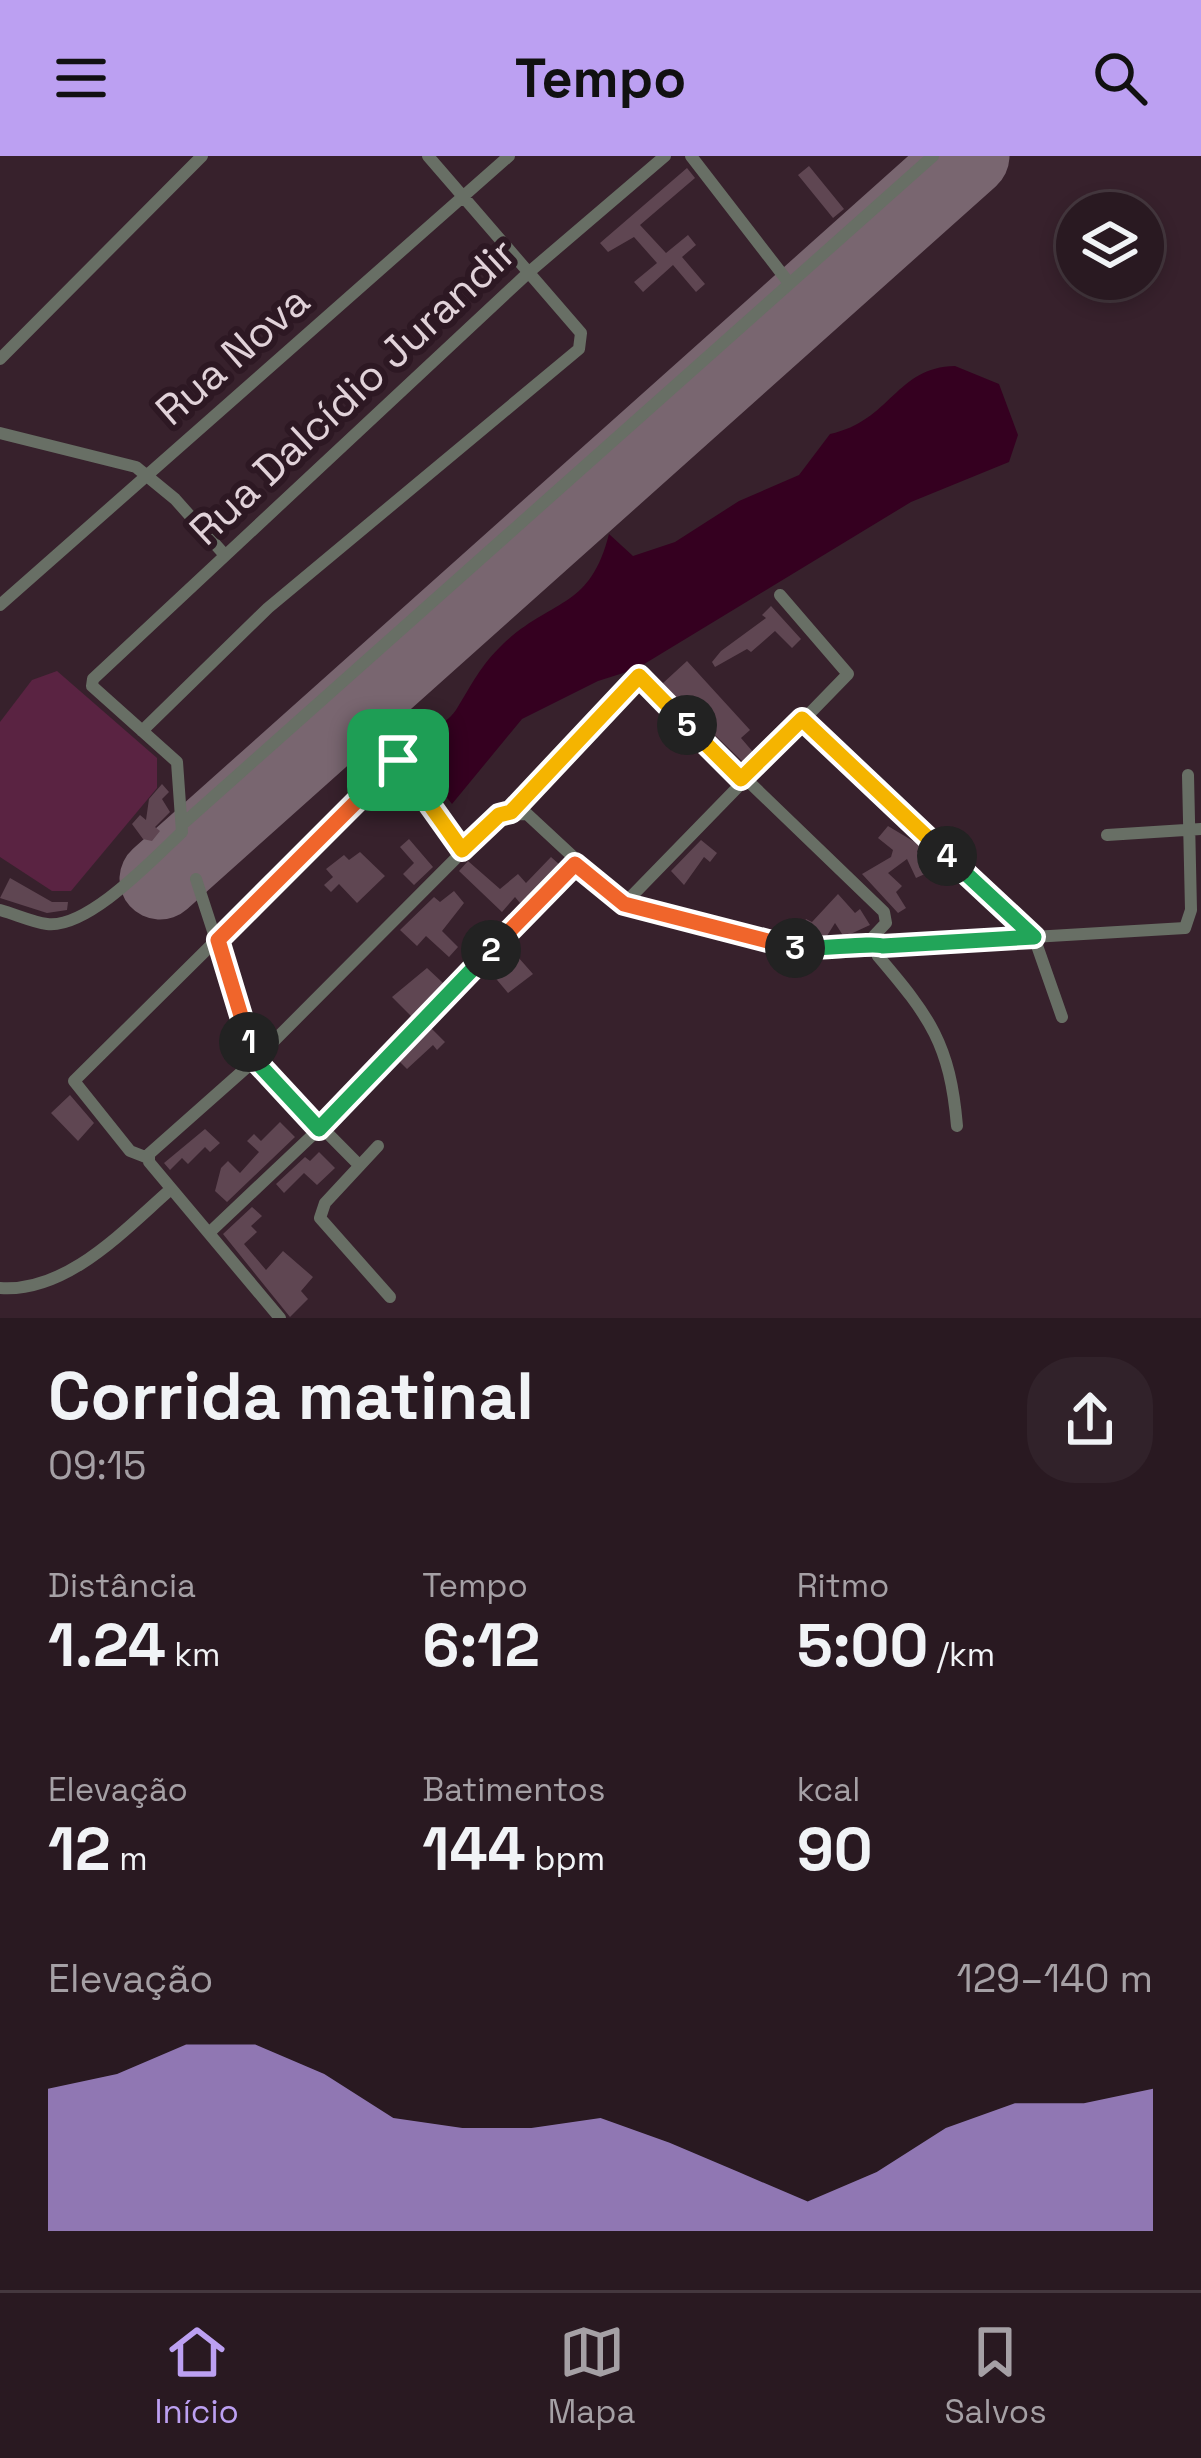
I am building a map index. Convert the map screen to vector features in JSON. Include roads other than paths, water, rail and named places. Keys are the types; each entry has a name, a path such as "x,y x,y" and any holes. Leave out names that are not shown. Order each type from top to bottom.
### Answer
{"street":[{"path":"0,359 202,156"},
{"path":"185,822 176,792 177,762 142,731 268,608 579,349 581,334 428,156"},
{"name":"Rua Nova","path":"0,605 509,156"},
{"name":"Rua Dalcídio Jurandir","path":"142,731 92,683 223,553 528,273 665,156"},
{"path":"691,156 789,284"},
{"path":"0,910 46,924 74,920 134,876 185,822 934,156"},
{"path":"0,433 116,460 145,473 223,553"},
{"path":"624,904 848,674 780,595"},
{"path":"149,1156 255,1060 499,815 516,812 639,676 884,913 886,923 876,943 878,956 930,1017 953,1078 957,1126"},
{"path":"802,719 1034,937 1062,1017"},
{"path":"371,723 462,850"},
{"path":"280,1318 171,1189 149,1156 130,1151 74,1081 398,760"},
{"path":"516,812 624,904 794,948 833,951 876,943 1185,928 1191,910 1195,830 1188,775"},
{"path":"1107,835 1195,830"},
{"path":"208,1233 319,1129 575,864"},
{"path":"196,879 255,1060 359,1166"},
{"path":"378,1146 325,1203 320,1218 390,1297"},
{"path":"0,1288 37,1286 62,1275 171,1189"}]}
